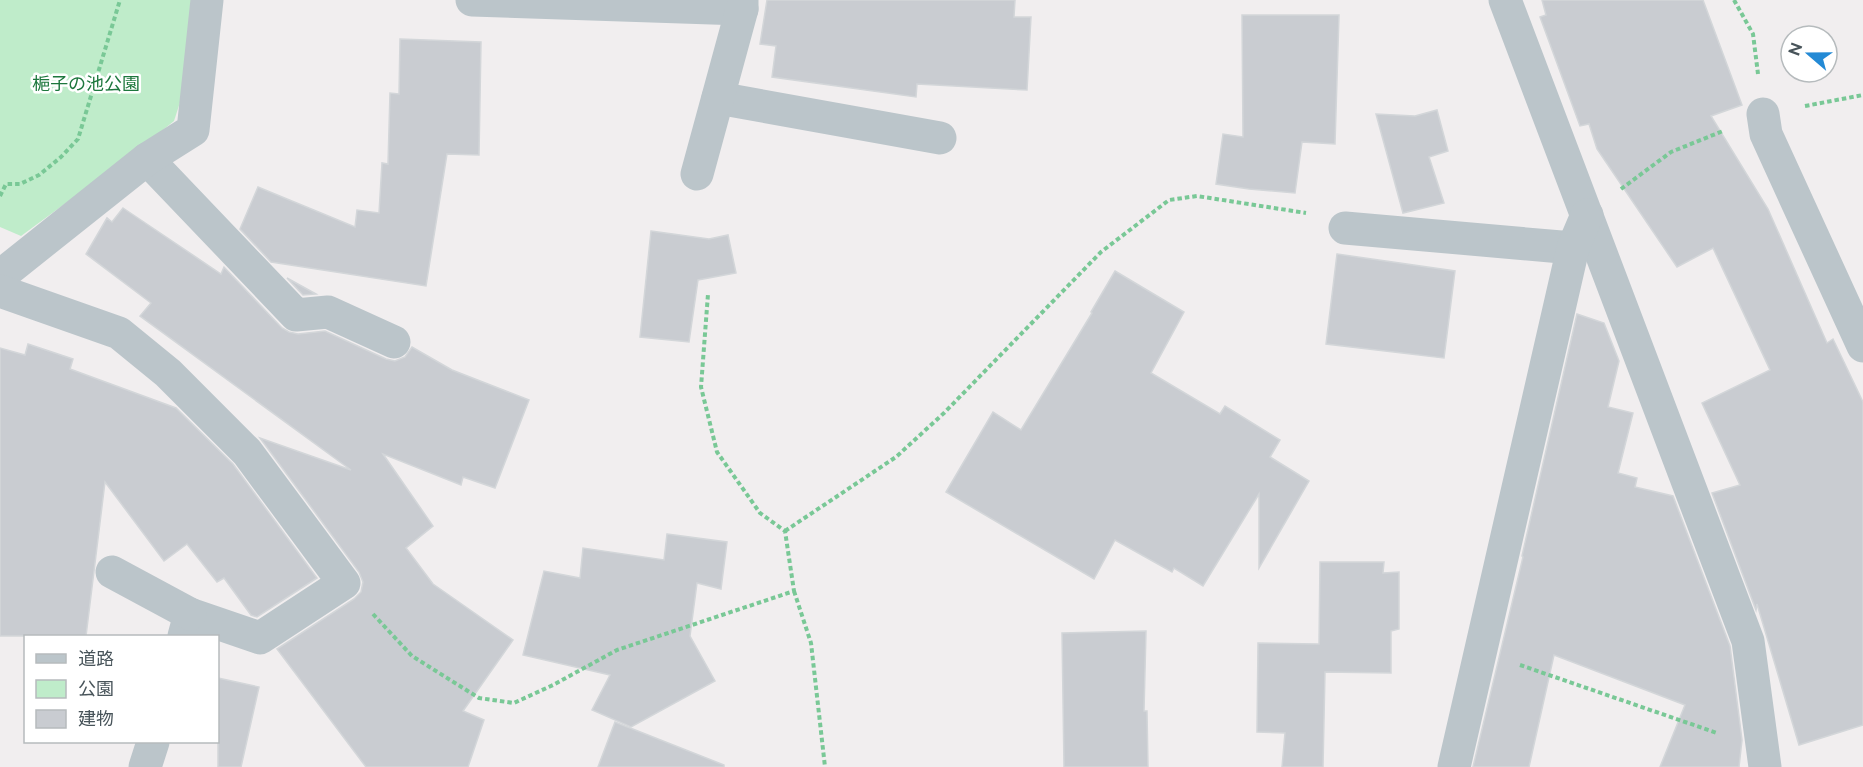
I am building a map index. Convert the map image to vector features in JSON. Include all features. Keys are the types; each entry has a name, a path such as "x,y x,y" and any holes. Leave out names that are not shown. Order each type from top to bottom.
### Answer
{"street":[{"path":"0,276 147,159 193,130 207,0"},
{"path":"472,0 742,4 696,174"},
{"path":"1505,0 1748,640 1765,762"},
{"path":"718,98 940,138"},
{"path":"1763,114 1766,134 1863,346"},
{"path":"147,159 296,315 328,312 394,342"},
{"path":"1454,767 1573,248 1587,215"},
{"path":"1345,228 1573,248"},
{"path":"0,291 119,333 168,373 247,452 344,583 260,638 187,625 112,572"},
{"path":"145,767 152,743"}],"path":[{"path":"0,182 20,184 39,175 78,139 120,0"},
{"path":"1734,0 1753,34 1763,114"},
{"path":"1587,215 1671,153 1763,114 1863,95"},
{"path":"0,196 6,184"},
{"path":"785,531 896,458 944,413 1101,252 1169,200 1197,196 1318,215 1345,228"},
{"path":"708,294 701,387 717,452 760,513 785,531 794,591 811,643 825,767"},
{"path":"344,583 412,656 479,698 514,703 553,685 617,650 794,591"},
{"path":"1480,651 1765,762"}],"green space":[{"name":"梔子の池公園","path":"0,0 195,0 192,65 174,121 21,236 0,227"}],"building":[{"path":"767,0 1015,0 1014,17 1031,17 1027,90 917,84 916,97 772,77 776,46 760,44"},
{"path":"1542,0 1703,0 1742,105 1711,116 1768,209 1827,343 1833,339 1863,402 1863,725 1799,745 1757,604 1756,610 1712,493 1740,485 1702,403 1770,370 1713,248 1677,267 1597,149 1589,124 1580,126 1540,17 1546,15"},
{"path":"1242,15 1339,15 1335,144 1302,142 1295,193 1216,184 1223,134 1243,137"},
{"path":"400,39 481,42 479,155 447,154 426,286 271,262 240,229 258,187 355,227 357,210 379,213 382,163 388,164 390,93 399,94"},
{"path":"1437,110 1448,151 1429,157 1444,203 1403,213 1376,114 1415,116"},
{"path":"123,208 221,274 224,267 282,328 289,332 298,334 325,331 395,361 405,357 412,347 452,370 529,400 495,488 463,477 461,485 383,454 433,526 406,548 433,584 513,640 463,711 484,720 468,767 366,767 277,649 354,599 361,592 363,582 359,572 260,438 351,470 140,316 151,303 86,254 107,218 112,222"},
{"path":"651,231 709,239 728,235 736,273 698,280 689,342 640,337"},
{"path":"1337,254 1455,271 1444,358 1326,344"},
{"path":"1115,271 1184,312 1151,373 1220,414 1225,406 1280,440 1270,457 1309,481 1259,568 1259,494 1203,586 1174,568 1172,572 1115,540 1094,579 946,492 993,412 1021,430"},
{"path":"287,278 316,294 303,295"},
{"path":"1577,314 1604,323 1619,361 1608,407 1633,413 1618,473 1637,478 1635,487 1673,496 1730,646 1742,740 1739,767 1660,767 1685,705 1554,655 1529,767 1473,767"},
{"path":"28,344 73,359 70,369 176,408 233,464 317,578 257,617 251,615 224,578 217,582 187,544 164,561 105,482 86,635 0,636 0,348 25,355"},
{"path":"667,534 727,542 721,589 697,583 690,636 715,681 631,727 592,710 610,675 523,655 544,571 580,578 583,548 664,560"},
{"path":"1320,562 1384,562 1383,573 1399,572 1399,629 1391,631 1391,673 1325,672 1323,767 1282,767 1285,733 1257,732 1258,643 1319,644"},
{"path":"1146,631 1144,711 1147,711 1148,767 1064,767 1062,633"},
{"path":"219,678 259,687 241,767 218,767"},
{"path":"615,722 724,765 724,767 598,767"}]}
